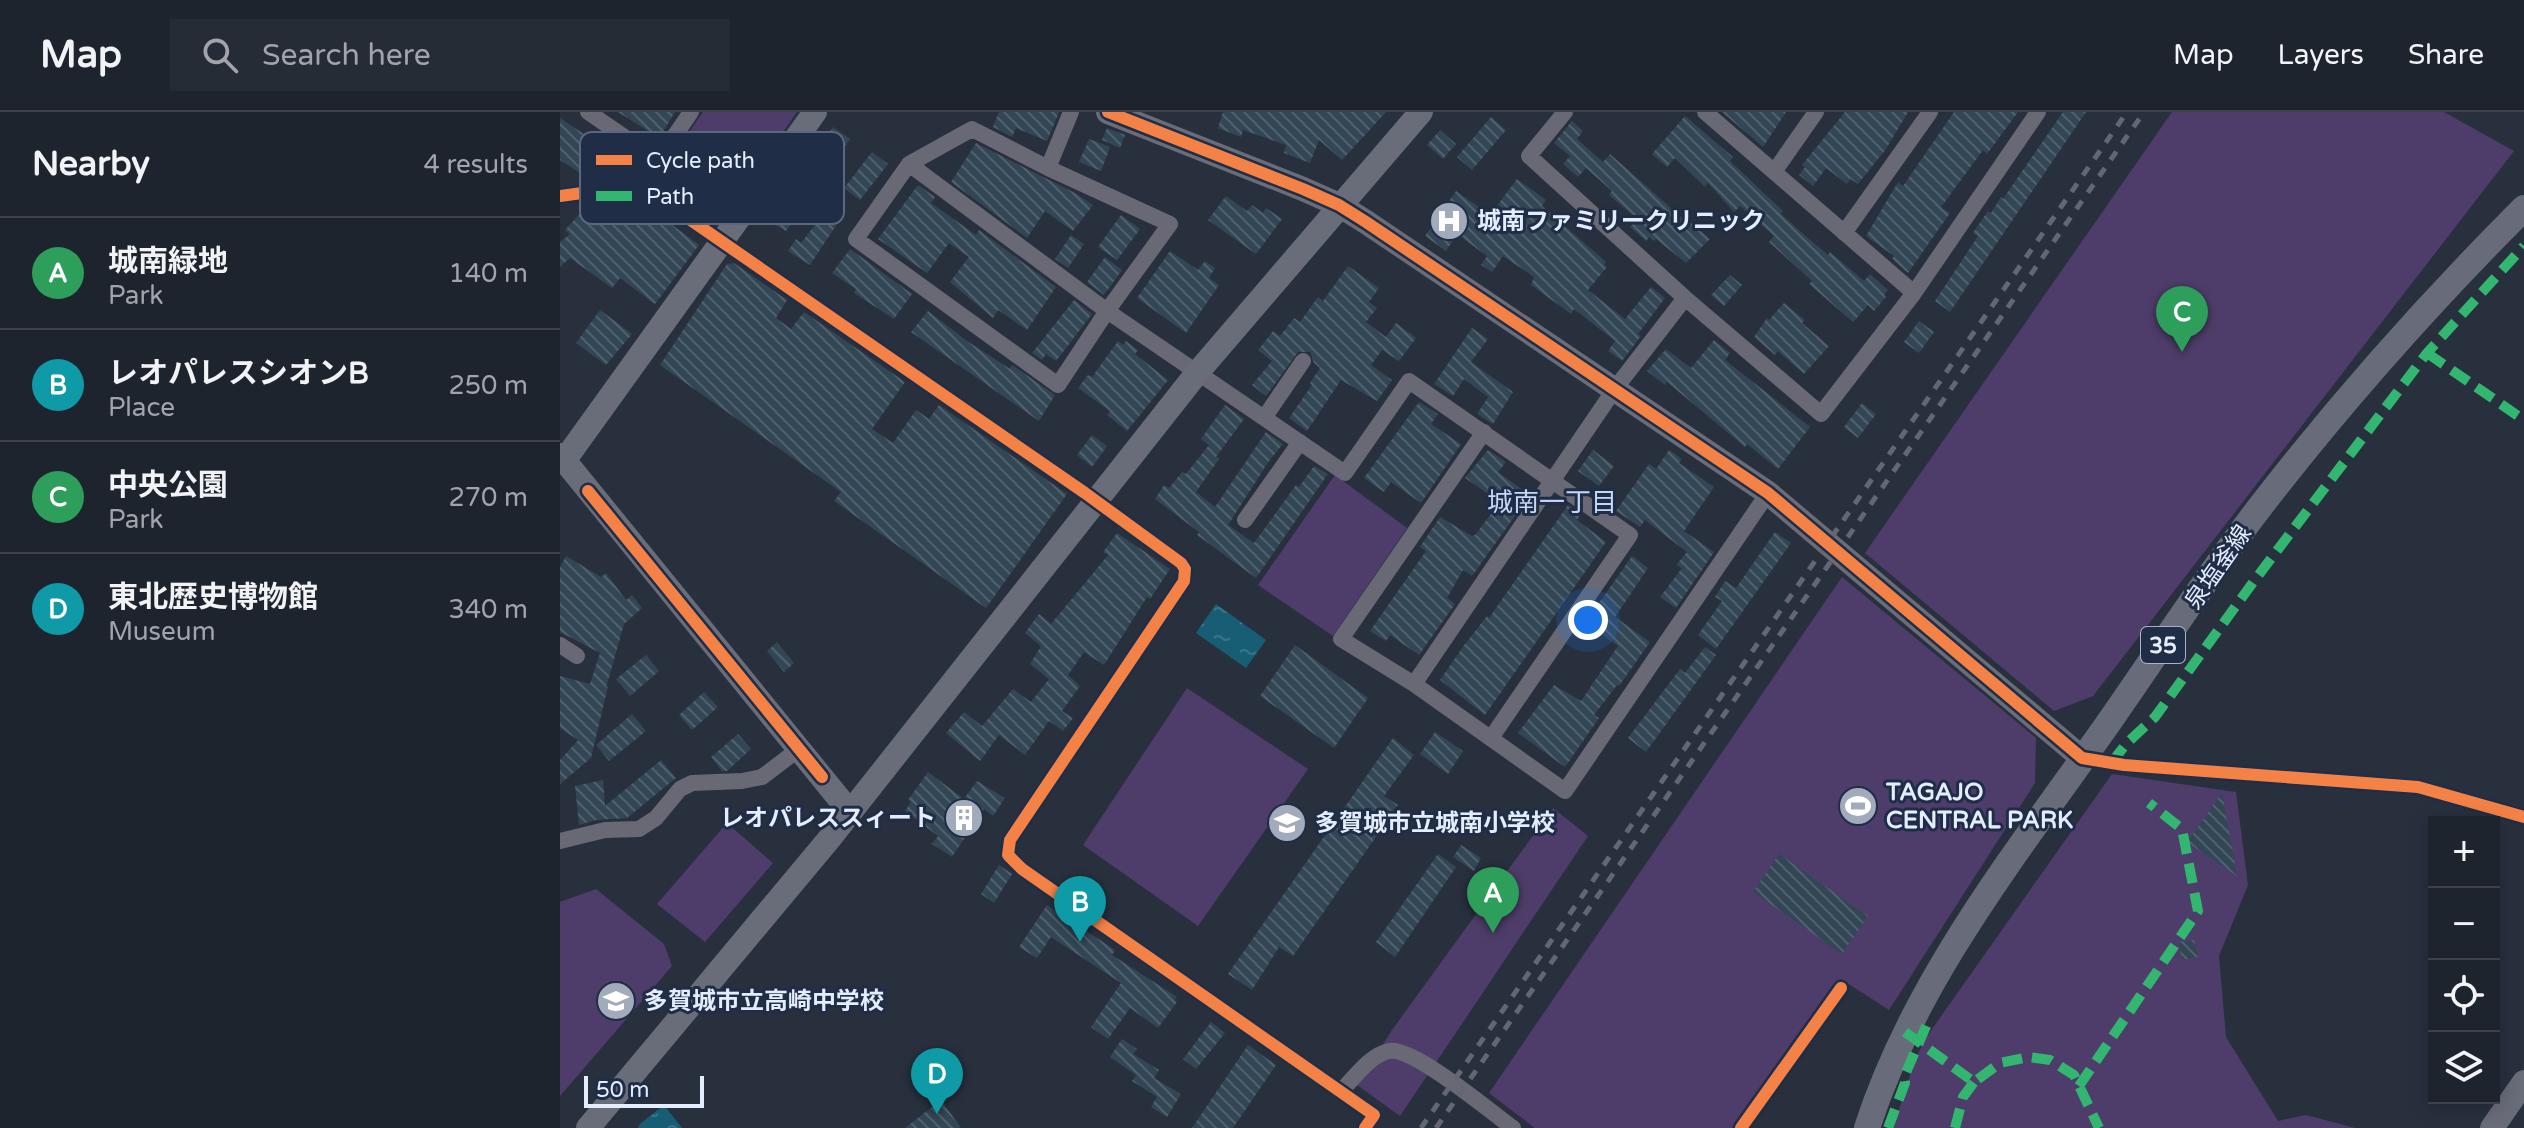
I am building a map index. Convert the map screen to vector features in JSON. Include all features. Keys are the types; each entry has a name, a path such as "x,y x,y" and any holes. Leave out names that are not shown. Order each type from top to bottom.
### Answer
{"main road":[{"name":"泉塩釜線","path":"1867,1128 1905,1032 1972,919 2258,509 2406,330 2524,208"}],"street":[{"path":"588,112 617,132"},
{"path":"677,132 691,112"},
{"path":"801,132 815,112"},
{"path":"1048,168 1071,112"},
{"path":"1108,112 1339,205 1768,493 2082,758 2124,765 2418,787 2524,817"},
{"path":"588,1128 850,812 1197,373 1421,112"},
{"path":"1565,112 1529,156 1685,298 1821,414 1914,293 2038,112"},
{"path":"1705,112 1914,293"},
{"path":"1774,172 1816,112"},
{"path":"1844,233 1930,112"},
{"path":"972,129 1048,168 1170,224 1058,385 856,239 909,164 972,129"},
{"path":"909,164 1107,311 1345,473 1409,381 1630,535 1491,738"},
{"path":"560,196 580,193"},
{"path":"698,224 1181,563 1186,575 1010,840 1008,855 1022,869 1342,1090 1374,1115 1365,1128"},
{"path":"735,224 561,462 850,812"},
{"path":"1414,684 1614,390 1685,298"},
{"path":"1264,418 1303,361"},
{"path":"1484,432 1341,639 1414,684 1565,791 1768,493"},
{"path":"1245,520 1300,442"},
{"path":"560,645 577,656"},
{"path":"560,841 605,830 639,829 656,818 680,789 692,783 762,777 799,749"},
{"path":"1342,1090 1376,1056 1392,1050 1408,1054 1452,1082 1513,1128"},
{"path":"2492,1128 2524,1082"}],"shaded area":[{"path":"703,112 797,112 783,132 689,132"},
{"path":"2172,112 2444,112 2514,151 2093,696 2054,711 1865,553"},
{"path":"1335,475 1407,528 1333,636 1258,585"},
{"path":"1842,577 2036,738 2035,783 1889,1010 1841,979 1732,1128 1535,1128 1489,1093"},
{"path":"1187,688 1308,769 1198,926 1083,845"},
{"path":"2112,774 2236,792 2248,885 2219,956 2226,1037 2278,1121 2306,1115 2355,1128 1893,1128 1925,1039"},
{"path":"1553,808 1588,836 1400,1116 1357,1085 1392,1030"},
{"path":"727,823 773,863 705,942 657,904"},
{"path":"596,889 664,944 672,966 560,1096 560,902"}],"water":[{"path":"1216,604 1266,640 1246,668 1196,633"},
{"path":"664,1105 682,1128 638,1128 640,1124"}],"building":[{"path":"618,112 675,112 663,132 650,132"},
{"path":"999,112 1059,112 1047,141 1016,128 1012,137 993,127"},
{"path":"1223,112 1386,112 1342,160 1319,140 1310,163 1284,153 1286,145 1243,130 1241,137 1218,128"},
{"path":"1722,112 1786,112 1763,147"},
{"path":"1845,112 1908,112 1886,149 1858,184 1850,179 1847,184 1826,168 1813,186 1799,175 1805,167 1802,165"},
{"path":"1954,112 2018,112 1987,154 1983,150 1941,207 1950,213 1908,273 1892,259 1894,256 1866,236 1898,182 1903,186"},
{"path":"2063,112 2086,112 1950,312 1935,301 1978,236 1973,233 1988,211 1991,213 2001,197 2003,199"},
{"path":"1685,116 1733,157 1730,161 1809,239 1828,255 1830,252 1864,281 1870,274 1888,290 1874,311 1868,305 1853,322 1809,284 1812,281 1769,242 1774,236 1740,206 1734,212 1708,183 1705,187 1675,158 1667,167 1652,154"},
{"path":"1491,117 1506,130 1472,170 1457,157"},
{"path":"560,118 581,132 580,173 560,160"},
{"path":"1572,121 1583,131 1577,139 1603,162 1610,154 1710,239 1686,263 1656,239 1654,241 1649,237 1646,241 1630,227 1637,219 1609,195 1612,191 1586,168 1578,177 1563,164 1570,156 1554,143"},
{"path":"1107,128 1125,135 1120,148 1102,140"},
{"path":"1440,130 1456,144 1443,159 1427,145"},
{"path":"1089,139 1110,147 1101,171 1079,162"},
{"path":"976,143 1093,205 1073,231 1045,211 1027,238 951,182"},
{"path":"872,152 888,164 860,200 844,188"},
{"path":"1517,179 1546,200 1542,206 1606,262 1604,265 1607,267 1588,290 1625,319 1651,287 1665,298 1622,361 1608,351 1615,341 1574,309 1571,314 1531,285 1534,277 1503,256 1492,272 1481,265 1487,256 1457,234 1446,251 1425,236 1456,191 1490,215"},
{"path":"918,185 935,197 931,203 976,235 979,230 1056,287 1027,330 998,310 993,318 950,282 969,257 949,243 927,273 878,239"},
{"path":"1226,196 1247,211 1252,205 1263,213 1266,208 1282,219 1256,254 1208,220"},
{"path":"580,214 580,224 671,224 699,245 655,304 620,278 612,288 570,258 560,267 560,242 570,234 565,230"},
{"path":"1121,215 1140,229 1117,260 1098,247"},
{"path":"774,224 791,224 786,231"},
{"path":"816,224 837,224 810,265 788,251 796,239 801,243"},
{"path":"1071,235 1084,244 1068,268 1055,259"},
{"path":"850,249 912,294 894,319 854,293 856,289 832,273"},
{"path":"1170,251 1198,270 1205,261 1215,268 1209,278 1219,285 1186,333 1137,298"},
{"path":"1105,257 1122,270 1104,295 1087,282"},
{"path":"734,263 787,300 776,318 791,329 804,312 905,382 872,429 893,443 916,410 929,419 939,405 1067,494 986,608 834,501 841,492 660,365 727,264"},
{"path":"1348,266 1379,288 1369,302 1377,308 1366,322 1386,337 1396,323 1416,338 1399,361 1382,350 1371,365 1392,380 1377,401 1341,380 1307,431 1289,418 1320,368 1314,363 1310,352 1298,352 1266,396 1252,385 1272,361 1258,350 1273,331 1280,336 1294,318 1300,322 1318,297 1323,301"},
{"path":"1730,275 1742,285 1724,306 1711,295"},
{"path":"1074,300 1092,314 1056,361 1046,354 1042,360 1032,353"},
{"path":"1784,303 1829,346 1804,374 1778,351 1775,355 1754,337 1767,318 1769,320"},
{"path":"600,310 632,334 606,365 576,343"},
{"path":"928,311 967,341 1010,369 1012,365 1055,395 1039,421 911,332"},
{"path":"1919,321 1934,332 1919,353 1904,342"},
{"path":"1472,328 1488,339 1471,362 1513,392 1493,424 1477,414 1488,397 1464,379 1453,396 1434,384"},
{"path":"1714,340 1730,353 1725,360 1810,427 1778,469 1747,444 1745,447 1667,382 1665,385 1647,371 1666,349 1691,368"},
{"path":"1118,341 1123,345 1126,341 1138,350 1135,354 1168,380 1127,431 1107,415 1110,411 1078,388 1088,375 1092,377"},
{"path":"1419,402 1438,414 1431,424 1461,444 1421,503 1391,482 1384,492 1364,478"},
{"path":"1862,403 1876,414 1858,438 1844,427"},
{"path":"1225,405 1244,419 1216,457 1219,459 1196,492 1215,507 1266,432 1283,444 1228,525 1254,543 1296,485 1299,487 1314,466 1328,474 1256,578 1197,535 1199,532 1155,499 1164,485 1169,488 1182,472 1186,474 1209,445 1201,439"},
{"path":"1092,435 1107,446 1092,467 1077,455"},
{"path":"1488,450 1506,462 1498,472 1530,495 1472,576 1463,570 1447,598 1455,604 1419,655 1390,635 1386,641 1370,631 1426,551 1420,547 1440,517 1472,536 1500,502 1465,478"},
{"path":"1593,450 1614,466 1599,486 1578,471"},
{"path":"1669,450 1682,459 1679,463 1714,487 1684,531 1714,552 1676,608 1660,597 1682,568 1676,565 1687,552 1645,520 1640,527 1616,511 1649,464 1656,469"},
{"path":"1568,505 1581,514 1577,520 1606,542 1485,715 1440,680 1487,616 1489,618"},
{"path":"1775,532 1791,543 1716,649 1698,635 1722,601 1715,597 1725,581 1736,588"},
{"path":"1117,533 1170,569 1150,599 1147,597 1104,665 1084,652 1068,675 1080,686 1062,711 1073,718 1063,731 1049,721 1025,755 999,735 980,761 946,733 964,712 982,726 1013,689 1031,702 1049,679 1030,664 1041,646 1025,633 1039,614 1051,624 1108,555 1103,552"},
{"path":"566,556 601,577 606,573 626,600 632,595 642,608 624,624 591,758 560,784 560,760 578,740 560,728 560,676 590,684 600,653 560,632 560,567"},
{"path":"1632,556 1648,568 1615,617 1650,642 1594,715 1599,718 1565,767 1518,733 1554,685 1581,701 1618,646 1585,623"},
{"path":"777,642 794,663 784,672 767,651"},
{"path":"1295,645 1368,698 1334,748 1260,696"},
{"path":"1705,647 1716,655 1646,752 1628,738 1680,669 1685,673"},
{"path":"646,655 659,671 630,696 616,679"},
{"path":"704,692 718,707 692,730 679,715"},
{"path":"632,714 646,731 609,761 596,745"},
{"path":"1435,732 1463,751 1448,774 1420,754"},
{"path":"738,734 751,749 727,771 722,771 711,757"},
{"path":"1393,738 1414,755 1384,796 1398,805 1293,956 1279,947 1252,990 1228,974"},
{"path":"661,760 676,778 627,818 596,820 579,825 575,786 603,780 605,806"},
{"path":"928,772 964,799 977,781 1005,798 993,816 984,809 952,857 932,844 938,836 905,811 911,802 908,800"},
{"path":"2222,793 2237,876 2187,842"},
{"path":"1461,845 1481,858 1474,871 1453,857"},
{"path":"1438,854 1456,867 1395,957 1376,942"},
{"path":"1779,854 1868,916 1842,954 1753,892"},
{"path":"999,865 1012,874 994,903 981,894"},
{"path":"1047,905 1115,950 1112,955 1177,997 1177,1002 1158,1028 1130,1008 1108,1039 1091,1027 1121,983 1051,937 1037,958 1019,947"},
{"path":"2194,940 2198,957 2182,960 2179,942"},
{"path":"1211,1022 1225,1033 1196,1069 1183,1059"},
{"path":"1122,1039 1137,1049 1133,1054 1159,1070 1154,1078 1181,1094 1167,1117 1151,1107 1157,1097 1132,1081 1136,1075 1110,1057"},
{"path":"1248,1045 1276,1065 1233,1128 1192,1128"},
{"path":"941,1100 961,1128 905,1128"}],"railway":[{"path":"1421,1128 2127,112"},
{"path":"1436,1128 2144,112"}],"marked path":[{"path":"2111,763 2155,717 2427,353 2524,246"},
{"path":"2427,353 2524,420"},
{"path":"2079,1086 2198,911 2182,829 2149,803"},
{"path":"1888,1128 1905,1083 1904,1077 1927,1024"},
{"path":"1905,1032 1974,1082 2000,1063 2028,1057 2050,1060 2074,1075 2099,1128"},
{"path":"1955,1128 1963,1097 1974,1082"}],"cycle path":[{"path":"1108,112 1303,189 1339,205 1366,222 1768,493 2082,758 2124,765 2418,787 2524,817"},
{"path":"560,196 580,193"},
{"path":"696,224 1181,563 1185,569 1184,581 1010,840 1008,855 1022,869 1374,1115 1365,1128"},
{"path":"588,491 822,777"},
{"path":"1741,1128 1841,988"}],"place":[{"name":"城南ファミリークリニック","path":"1449,221"},
{"name":"中央公園","path":"2182,352"},
{"name":"TAGAJO CENTRAL PARK","path":"1858,806"},
{"name":"レオパレススィート","path":"964,818"},
{"name":"多賀城市立城南小学校","path":"1287,823"},
{"name":"城南緑地","path":"1493,933"},
{"name":"レオパレスシオンB","path":"1080,942"},
{"name":"多賀城市立高崎中学校","path":"616,1001"},
{"name":"東北歴史博物館","path":"937,1114"}],"district":[{"name":"城南一丁目","path":"1552,502"}]}
